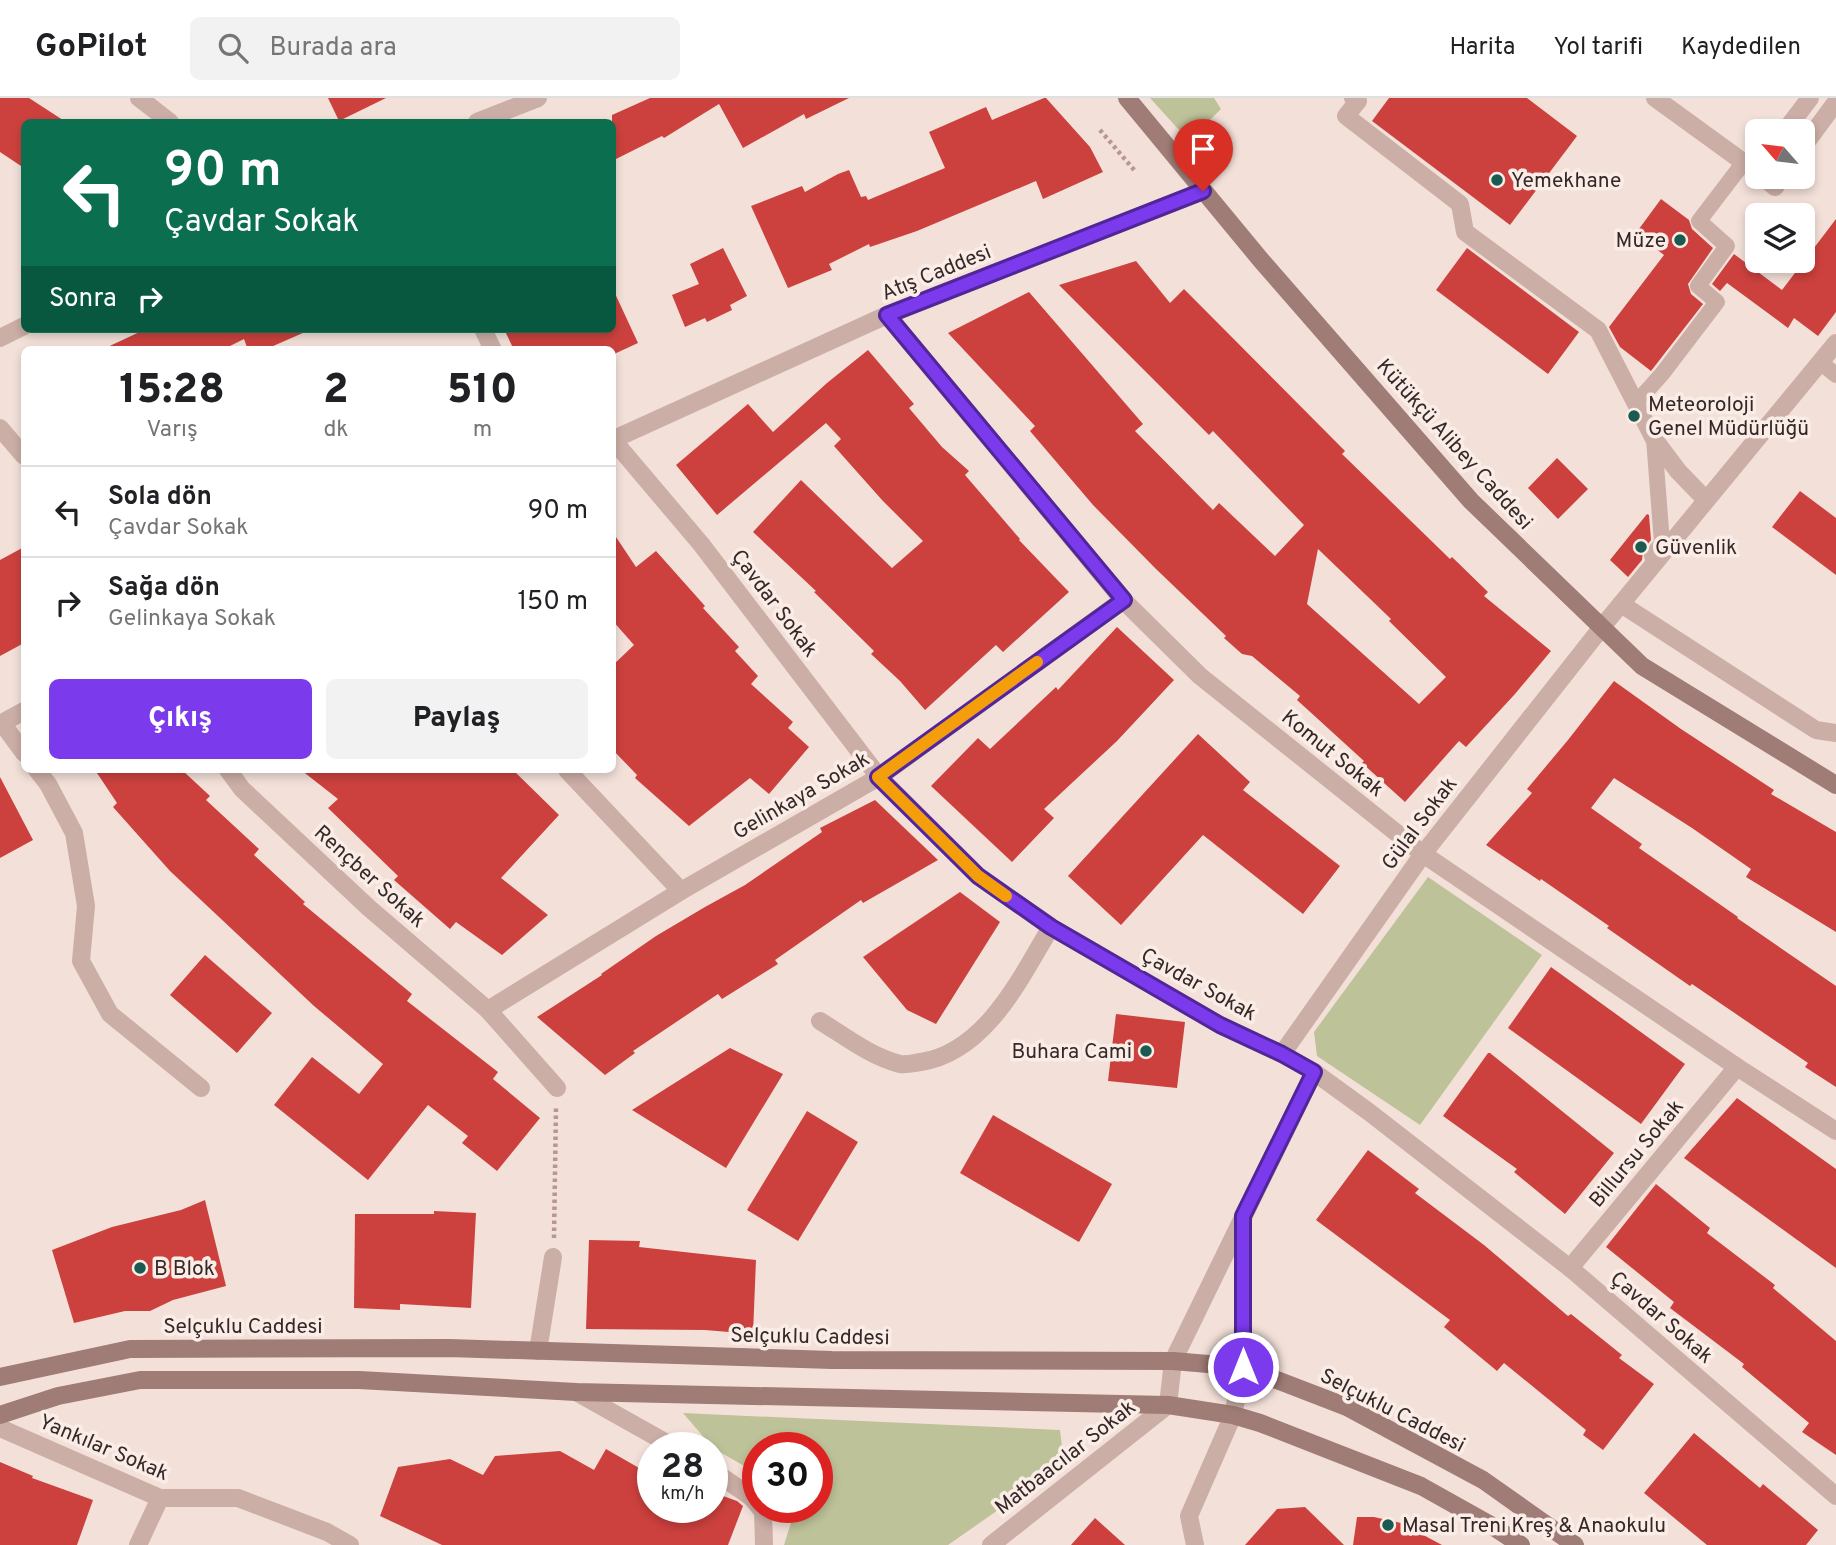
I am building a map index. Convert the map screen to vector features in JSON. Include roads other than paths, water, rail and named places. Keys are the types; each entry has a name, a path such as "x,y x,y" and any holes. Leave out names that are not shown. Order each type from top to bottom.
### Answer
{"main road":[{"name":"Kütükçü Alibey Caddesi","path":"1127,98 1260,259 1471,501 1642,666 1836,785"},
{"name":"Selçuklu Caddesi","path":"0,1377 130,1349 449,1348 832,1360 1173,1362 1243,1367 1348,1407 1483,1480 1575,1545"},
{"path":"0,1415 58,1396 140,1380 359,1380 576,1392 1168,1405 1233,1415 1260,1423 1421,1486 1521,1545"}],"street":[{"path":"139,98 166,119"},
{"path":"485,119 538,98"},
{"path":"1656,98 1745,161"},
{"path":"1794,119 1810,98"},
{"path":"1357,99 1346,116 1460,204 1465,232 1598,330 1654,439 1678,471 1706,500"},
{"path":"1815,130 1836,102"},
{"path":"1636,403 1662,374 1717,302 1698,286 1727,246 1699,221 1745,186"},
{"name":"Atış Caddesi","path":"616,439 887,315 1203,191"},
{"name":"Komut Sokak","path":"887,315 1124,600 1200,676 1423,854 1836,1131"},
{"path":"0,338 21,328"},
{"name":"Gülal Sokak","path":"1282,1054 1423,854 1602,627 1836,343"},
{"path":"1820,362 1836,375"},
{"path":"0,428 21,452"},
{"path":"1636,574 1662,543 1654,439"},
{"name":"Çavdar Sokak","path":"616,444 701,544 878,777 978,876 1051,927 1220,1025 1314,1072 1570,1268 1836,1496"},
{"name":"Gelinkaya Sokak","path":"488,1010 681,891 878,777 1124,600"},
{"path":"1621,604 1816,730 1836,733"},
{"path":"21,714 1,724 21,749"},
{"path":"39,773 74,833 86,906 81,961 110,1014 201,1088"},
{"name":"Rençber Sokak","path":"230,773 242,789 369,908 488,1010 557,1088"},
{"path":"570,773 681,891"},
{"path":"820,1021 874,1055 904,1065 956,1051 978,1034 1013,992 1051,927"},
{"name":"Billursu Sokak","path":"1570,1268 1737,1067"},
{"path":"1168,1405 1173,1362 1314,1072"},
{"path":"1195,1545 1189,1516 1233,1415 1243,1367 1243,1216"},
{"path":"538,1351 553,1257"},
{"path":"576,1392 647,1432"},
{"name":"Matbaacılar Sokak","path":"991,1545 1168,1405"},
{"name":"Yankılar Sokak","path":"0,1428 160,1498 238,1498 327,1532 350,1545"},
{"path":"138,1545 160,1498"},
{"path":"763,1523 764,1545"}],"place":[{"name":"Yemekhane","path":"1497,180"},
{"name":"Müze","path":"1680,240"},
{"name":"Meteoroloji Genel Müdürlüğü","path":"1634,416"},
{"name":"Güvenlik","path":"1641,547"},
{"name":"Buhara Cami","path":"1146,1051"},
{"name":"B Blok","path":"140,1268"},
{"name":"Masal Treni Kreş & Anaokulu","path":"1388,1525"}]}
